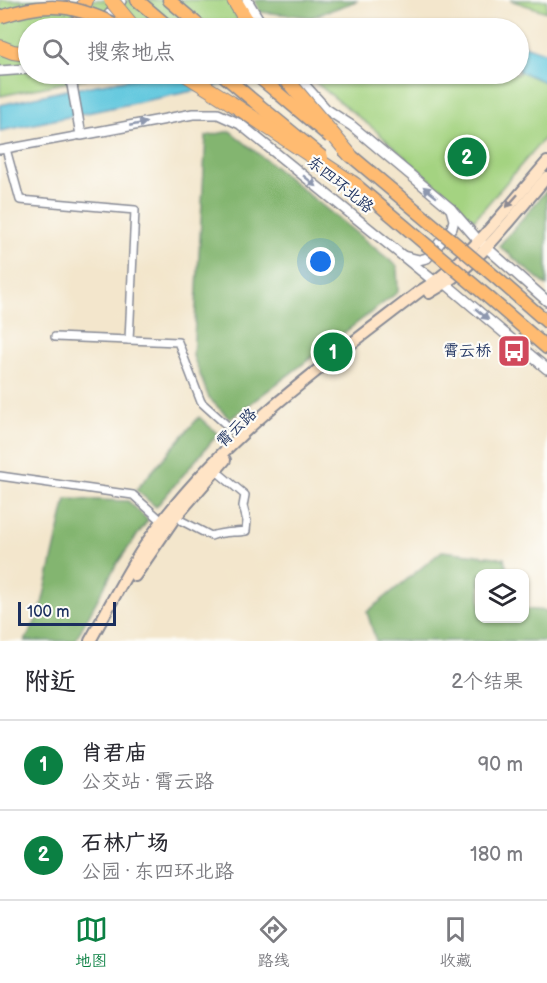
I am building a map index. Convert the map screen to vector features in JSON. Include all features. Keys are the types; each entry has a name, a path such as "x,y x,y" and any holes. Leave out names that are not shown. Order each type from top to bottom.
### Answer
{"highway":[{"path":"81,18 86,0"},
{"path":"137,0 158,18"},
{"path":"169,0 190,18"},
{"path":"234,0 245,18"},
{"path":"116,1 127,18"},
{"path":"0,16 18,9 36,6 68,6 88,11 102,18"},
{"path":"0,48 18,53"},
{"path":"200,84 357,186"},
{"name":"东四环北路","path":"234,84 547,348"},
{"name":"东四环北路","path":"267,84 547,322"},
{"path":"290,84 350,155"}],"main road":[{"path":"482,244 547,162"},
{"path":"441,283 547,177"},
{"name":"霄云路","path":"90,641 117,591 162,521 207,468 277,402 420,291 441,283"},
{"name":"霄云路","path":"98,641 130,584 174,519 230,454 292,399 441,283"}],"street":[{"path":"247,0 258,18"},
{"path":"104,18 116,1"},
{"path":"0,71 18,70"},
{"path":"72,84 81,135 3,149 20,200 135,210 129,340"},
{"path":"303,84 326,109 352,126 450,208 482,244 547,301"},
{"name":"东四环北路","path":"81,135 193,114 218,114 240,124 401,256 441,283 547,369"},
{"path":"401,256 419,260 427,258 452,228 454,220 450,208"},
{"path":"55,337 178,342 201,402 232,430"},
{"path":"182,521 212,536 220,532 246,531 247,521 243,506 245,495 221,475"},
{"path":"0,476 133,495 162,521"}],"green space":[{"path":"0,0 229,0 237,18 18,18 18,84 58,84 0,96"},
{"path":"254,0 357,1 312,17 260,12"},
{"path":"510,0 547,0 547,12"},
{"path":"529,72 547,78 547,135 474,220 375,130 318,84 529,84"},
{"path":"230,131 397,266 398,292 230,419 209,398 193,356 206,136"},
{"path":"547,190 547,286 499,246"},
{"path":"199,417 218,434 156,507 136,490"},
{"path":"66,499 128,501 148,520 116,565 75,641 25,641 40,613"},
{"path":"442,551 504,558 507,569 475,569 475,623 529,623 529,609 547,611 547,641 376,641 367,612"}],"water":[{"path":"529,47 547,53 547,83 529,75"},
{"path":"102,84 226,84 0,131 0,105"}],"place":[{"name":"石林广场","path":"467,157"},
{"name":"霄云桥","path":"514,351"},
{"name":"肖君庙","path":"333,352"}]}
